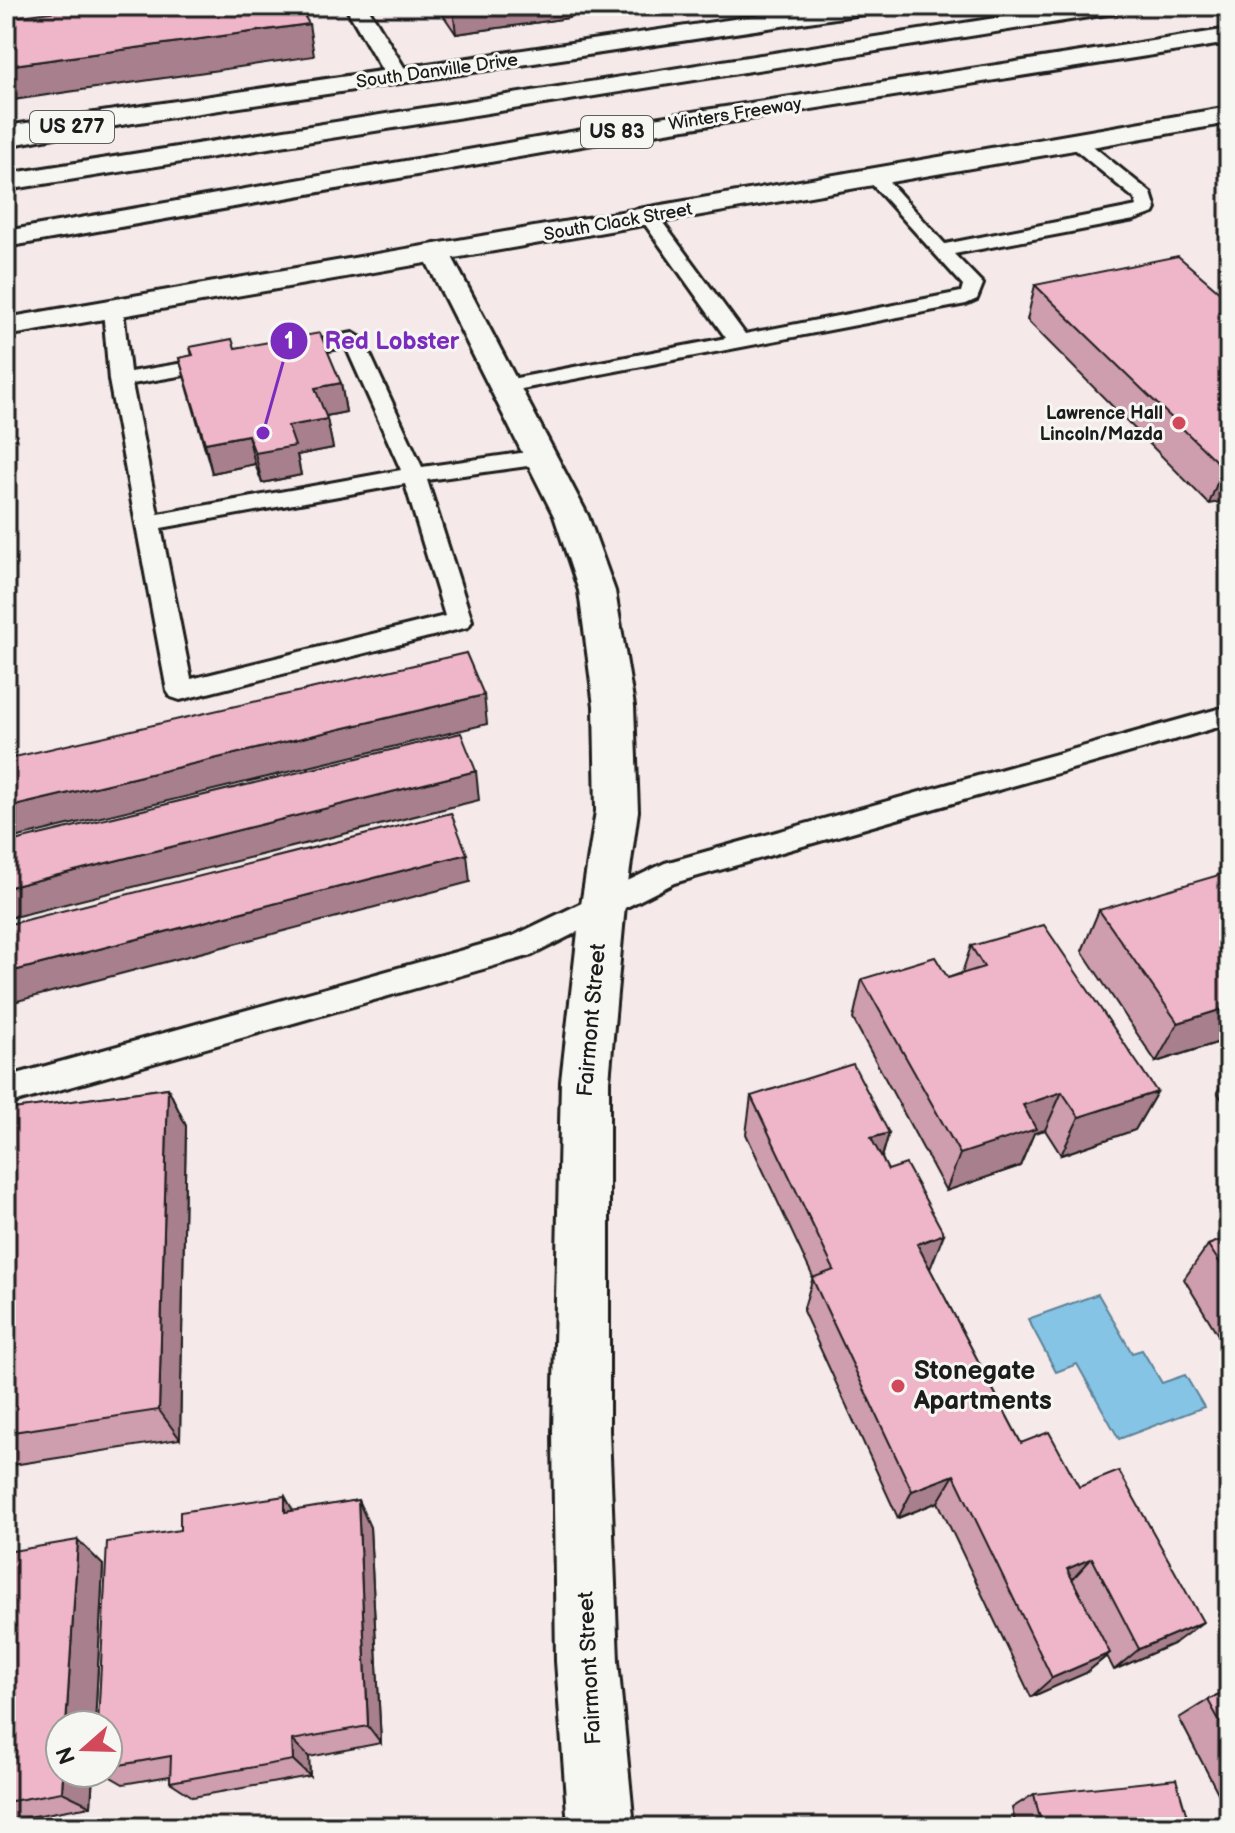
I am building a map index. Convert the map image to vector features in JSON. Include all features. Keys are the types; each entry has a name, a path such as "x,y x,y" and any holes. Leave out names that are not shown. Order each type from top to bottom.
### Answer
{"main road":[{"path":"356,6 398,77"},
{"name":"South Danville Drive","path":"6,136 869,6"},
{"name":"US 83","path":"6,182 1114,6"},
{"name":"Winters Freeway","path":"6,239 622,131 1229,36"},
{"name":"South Clack Street","path":"6,327 1229,115"},
{"name":"Fairmont Street","path":"436,253 571,516 597,591 614,706 617,811 603,905 585,1081 581,1431 587,1661 601,1827"}],"lane":[{"path":"940,251 1147,209 1144,197 1077,142"},
{"path":"506,386 959,300 970,295 973,284 875,177"},
{"path":"648,216 740,342"},
{"path":"113,309 120,380 180,691 459,621 414,475 353,339 120,380"},
{"path":"149,523 414,475 542,457"},
{"path":"6,1091 521,946 665,874 1229,715"}],"water":[{"path":"1098,1294 1132,1353 1142,1350 1162,1383 1185,1375 1204,1407 1119,1439 1077,1364 1056,1372 1028,1319"}],"building":[{"path":"94,6 299,6 309,24 6,66 6,18"},
{"name":"Lawrence Hall Lincoln/Mazda","path":"1178,256 1229,300 1229,467 1223,468 1035,285"},
{"path":"320,333 341,383 315,388 327,419 288,426 295,446 255,453 248,435 205,443 179,358 193,355 190,347 232,339 235,348"},
{"path":"466,653 484,695 6,808 6,759"},
{"path":"461,733 476,771 6,888 6,843"},
{"path":"451,813 467,854 6,973 6,925"},
{"path":"1229,872 1229,1007 1178,1023 1099,910"},
{"path":"1044,925 1157,1092 1079,1117 1062,1092 1023,1105 1036,1129 960,1154 862,979 935,957 948,978 984,967 971,946"},
{"name":"Stonegate Apartments","path":"853,1064 889,1133 871,1138 888,1170 906,1164 944,1234 917,1244 1021,1443 1049,1432 1079,1487 1119,1471 1203,1622 1139,1649 1092,1558 1067,1569 1110,1653 1052,1678 954,1475 912,1491 812,1278 834,1270 751,1096"},
{"path":"168,1088 159,1410 6,1433 6,1110"},
{"path":"1229,1237 1229,1277 1208,1245"},
{"path":"285,1496 285,1512 358,1500 368,1726 292,1740 293,1760 170,1782 171,1756 124,1764 124,1709 99,1709 107,1542 180,1530 180,1512"},
{"path":"78,1540 67,1709 44,1709 44,1789 62,1789 62,1792 6,1802 6,1552"},
{"path":"1229,1691 1229,1738 1208,1700"},
{"path":"1176,1779 1190,1827 1042,1827 1034,1794"}],"place":[{"name":"Lawrence Hall Lincoln/Mazda","path":"1179,423"},
{"name":"Red Lobster","path":"263,433"},
{"name":"Stonegate Apartments","path":"898,1386"}]}
